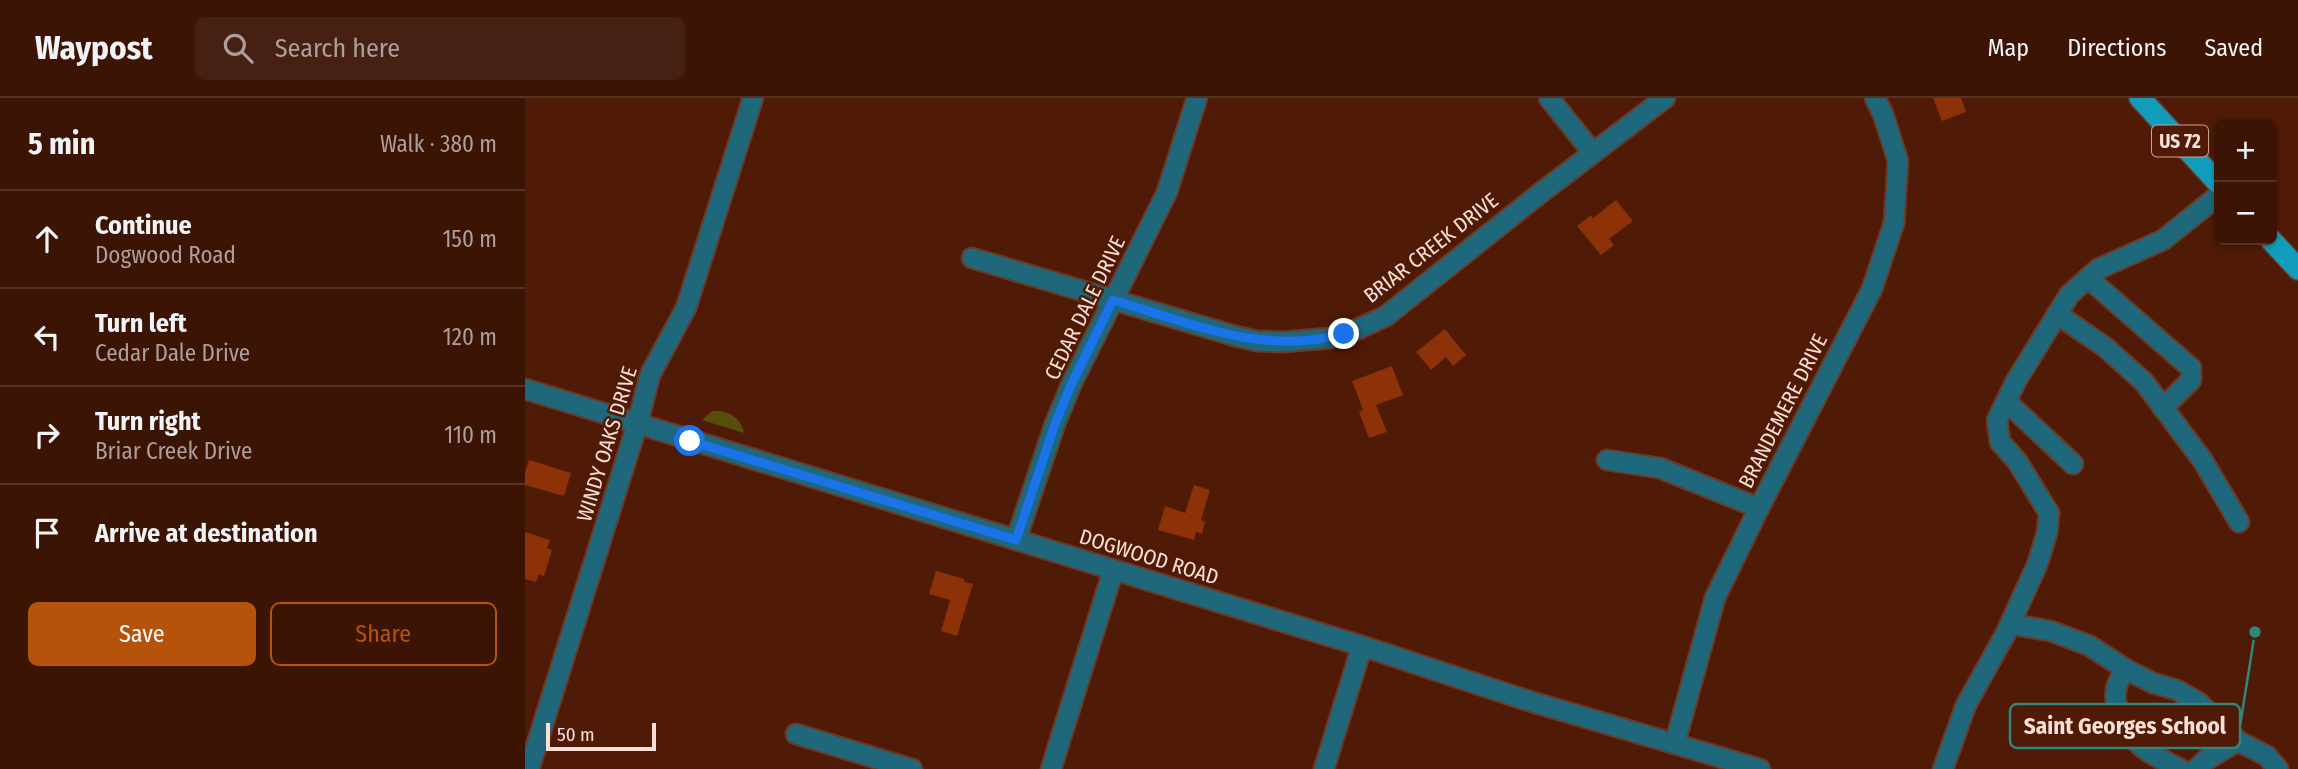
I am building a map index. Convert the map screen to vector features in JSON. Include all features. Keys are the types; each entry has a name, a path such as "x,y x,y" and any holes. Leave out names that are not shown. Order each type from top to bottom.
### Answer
{"main road":[{"name":"US 72","path":"2140,98 2217,182"},
{"path":"2276,245 2298,270"}],"street":[{"name":"WINDY OAKS DRIVE","path":"529,769 637,425 650,375 686,308 753,98"},
{"name":"CEDAR DALE DRIVE","path":"1016,540 1055,424 1071,385 1167,192 1197,98"},
{"path":"1549,98 1593,153"},
{"name":"BRIAR CREEK DRIVE","path":"972,258 1235,337 1283,342 1316,340 1344,334 1386,316 1665,98"},
{"name":"BRANDEMERE DRIVE","path":"1675,743 1715,598 1871,289 1894,223 1898,161 1875,98"},
{"path":"1943,769 1966,705 2010,624 2037,565 2046,533 2049,513 2017,461 2000,442 1997,420 2016,381 2069,295 2098,269 2164,240 2214,199"},
{"path":"2088,278 2191,368 2191,380 2163,408"},
{"path":"2057,314 2105,347 2144,382 2203,461 2239,522"},
{"name":"DOGWOOD ROAD","path":"525,389 1362,646 1526,700 1760,769"},
{"path":"2007,402 2073,464"},
{"path":"1607,460 1660,468 1759,508"},
{"path":"1051,769 1113,571"},
{"path":"2010,624 2052,631 2090,646 2153,683 2178,690 2198,702 2238,741 2267,756 2278,769"},
{"path":"1324,769 1362,646"},
{"path":"2127,670 2118,682 2116,693 2119,713 2141,746 2180,769"},
{"path":"796,734 912,769"},
{"path":"2196,769 2238,741"}],"shaded area":[{"path":"712,411 733,416 744,433 702,420"}],"building":[{"path":"1933,98 1961,98 1966,112 1942,121"},
{"path":"1616,200 1633,221 1609,239 1614,245 1601,255 1577,226 1591,215 1593,218"},
{"path":"1445,329 1466,355 1453,366 1446,357 1431,370 1416,352"},
{"path":"1392,366 1403,395 1376,405 1387,432 1369,438 1359,412 1363,410 1352,381"},
{"path":"529,460 571,473 564,496 525,485"},
{"path":"1194,485 1210,490 1201,520 1205,522 1202,534 1196,532 1194,540 1158,530 1165,506 1185,513"},
{"path":"525,532 550,540 547,548 552,550 544,576 539,574 536,582 525,579"},
{"path":"936,571 973,584 957,636 941,631 950,600 929,594"}],"place":[{"name":"Saint Georges School","path":"2255,632"}],"route":[{"path":"690,441 1016,540 1055,424 1113,300 1235,337 1257,341 1316,340 1344,334"}]}
